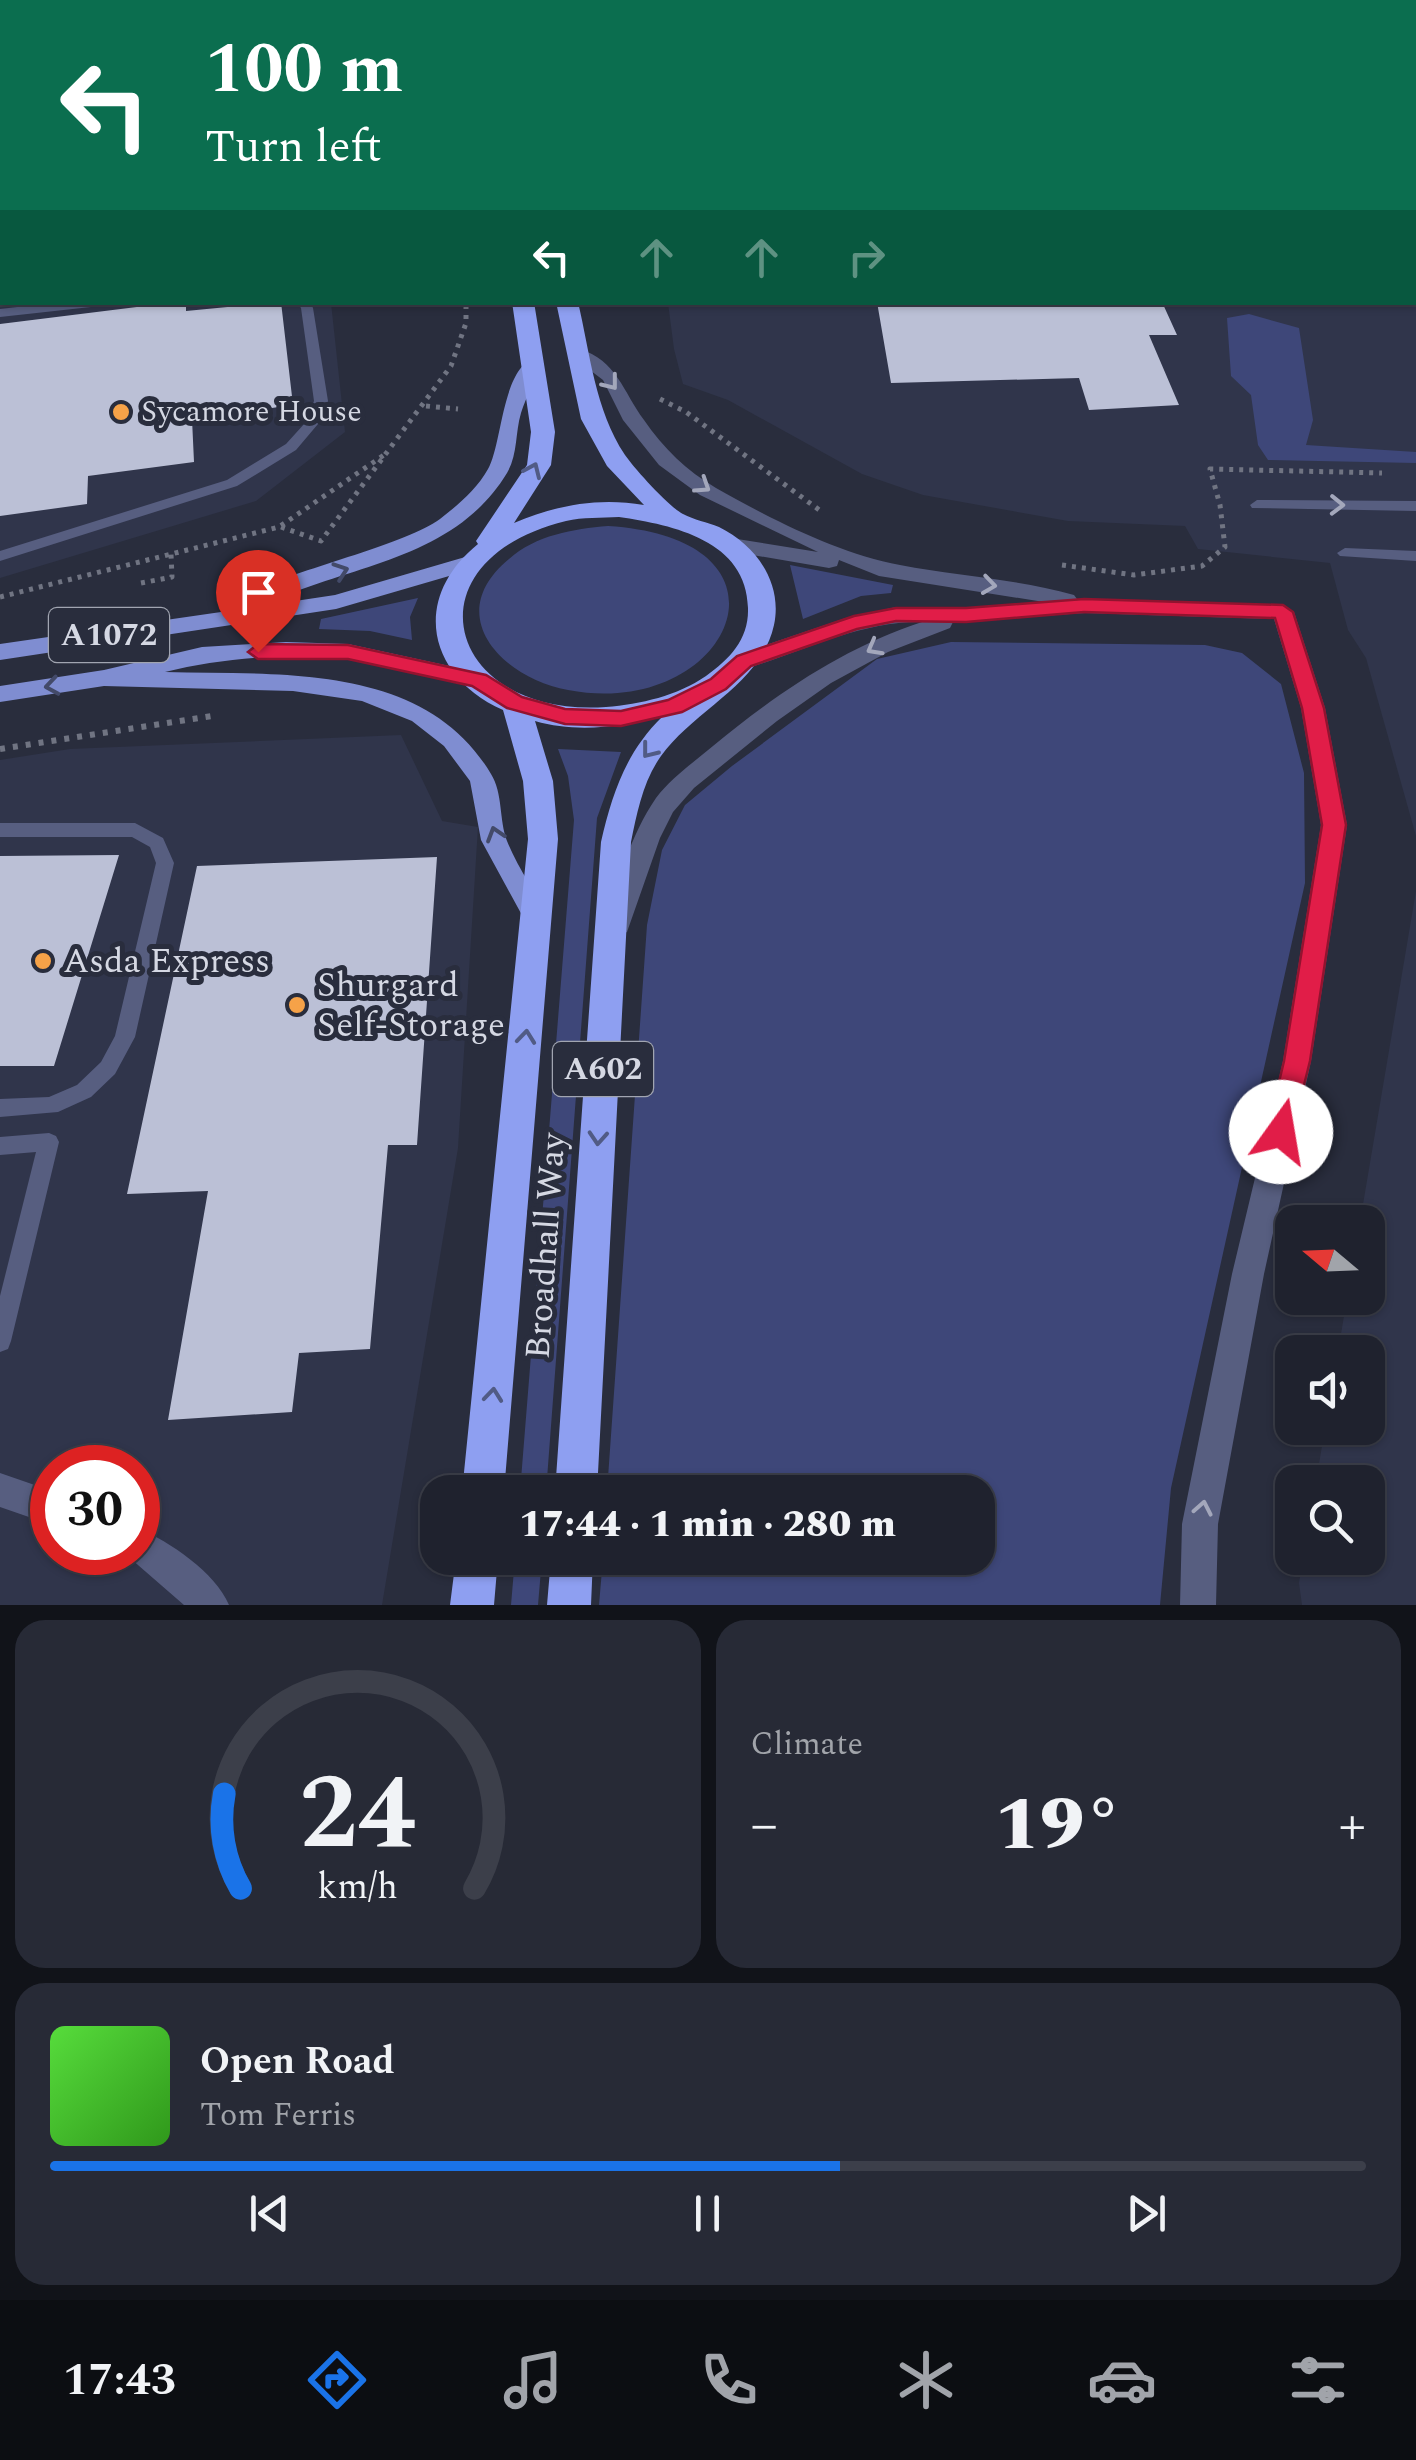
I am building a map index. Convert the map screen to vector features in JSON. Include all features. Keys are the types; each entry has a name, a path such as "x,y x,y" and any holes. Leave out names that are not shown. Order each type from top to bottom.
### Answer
{"highway":[{"path":"477,557 520,528 568,513 619,508 668,515 702,528 730,545 753,570 764,600 760,631 731,672 674,706 621,718 565,717 515,703 478,680 456,652 448,621 453,590 539,465 543,432 523,305"},
{"path":"568,305 593,420 616,461 668,515"},
{"name":"Broadhall Way","path":"577,1475 616,842 625,795 641,757 670,724 731,672"},
{"name":"Broadhall Way","path":"485,1475 543,839 538,782 515,703"},
{"path":"472,1605 475,1575"},
{"path":"569,1605 571,1575"}],"main road":[{"path":"219,618 264,592 392,553 436,530 473,503 499,470 510,414 534,364"},
{"name":"A1072","path":"0,652 336,602 477,557"},
{"name":"A1072","path":"0,694 104,678 202,655 286,650 348,652 478,680"},
{"path":"104,678 293,683 366,693 420,715 453,740 482,778 494,840 538,921"}],"street":[{"path":"578,355 612,377 633,420 666,460 707,491 807,541 893,571"},
{"path":"730,545 1031,591 1084,606"},
{"path":"731,672 854,623 896,614 966,615 1084,606 1283,612 1313,708 1334,825 1297,1061 1248,1274 1200,1524 1198,1605"},
{"path":"609,954 650,830 676,791 761,718 834,671 896,636 966,615"},
{"path":"0,1490 30,1500"},
{"path":"160,1560 211,1605"}],"lane":[{"path":"0,313 73,305"},
{"path":"0,556 232,483 291,446 312,424 321,401 306,305"},
{"path":"1258,505 1416,506"},
{"path":"1345,553 1416,556"},
{"path":"0,830 135,830 157,842 165,863 125,1037 108,1068 84,1091 51,1106 0,1108"},
{"path":"0,1146 49,1142 0,1341"}],"path":[{"path":"280,526 321,541 384,455 426,406 449,368 468,315 466,305"},
{"path":"654,396 686,412 832,520"},
{"path":"426,406 458,409"},
{"path":"0,597 280,526 384,455"},
{"path":"141,583 172,577 171,554"},
{"path":"1055,564 1134,575"},
{"path":"0,749 226,714"}],"shaded area":[{"path":"0,305 331,305 345,432 256,501 0,578"},
{"path":"668,305 1416,305 1416,836 1366,658 1348,630 1330,563 1198,549 1185,526 1068,521 923,495 862,474 728,400 683,384"},
{"path":"1249,314 1299,328 1313,420 1306,445 1416,452 1416,463 1268,460 1258,445 1251,395 1231,376 1227,318"},
{"path":"608,526 672,538 711,561 728,592 725,624 705,655 671,679 624,692 568,690 521,672 488,641 480,622 480,601 489,580 531,544 568,531"},
{"path":"790,565 893,585 891,593 861,596 803,619"},
{"path":"418,598 410,617 412,640 370,631 319,629 321,619"},
{"path":"951,642 1205,645 1242,653 1281,684 1304,773 1305,883 1171,1488 1160,1605 599,1605 602,1575 995,1575 995,1475 608,1475 647,925 662,850 685,805 877,659"},
{"path":"401,735 442,821 478,827 458,1148 382,1605 0,1605 0,760 70,749"},
{"path":"558,749 621,752 597,818 547,1475 521,1475 574,820 568,776"},
{"path":"1416,891 1416,1605 1302,1605 1300,1575 1385,1575 1385,1465 1319,1465 1322,1445 1385,1445 1385,1335 1341,1335 1344,1315 1385,1315 1385,1205 1363,1205"},
{"path":"514,1575 541,1575 538,1605 511,1605"}],"building":[{"name":"Sycamore House","path":"153,305 186,305 186,311 281,305 293,405 192,419 194,462 88,476 87,504 0,516 0,324"},
{"path":"878,305 1163,305 1177,335 1149,335 1179,405 1089,410 1079,378 891,383"},
{"name":"Asda Express","path":"119,855 54,1066 0,1066 0,856"},
{"name":"Shurgard Self-Storage","path":"437,857 417,1145 388,1145 370,1349 299,1353 292,1412 168,1420 208,1191 127,1194 197,866"}],"place":[{"name":"Sycamore House","path":"121,412"},
{"name":"Asda Express","path":"43,961"},
{"name":"Shurgard Self-Storage","path":"297,1005"}],"route":[{"path":"258,652 348,652 478,680 515,703 565,717 621,718 674,706 719,684 744,661 854,623 896,614 966,615 1084,606 1283,612 1313,708 1334,825 1297,1061 1281,1132"}]}
